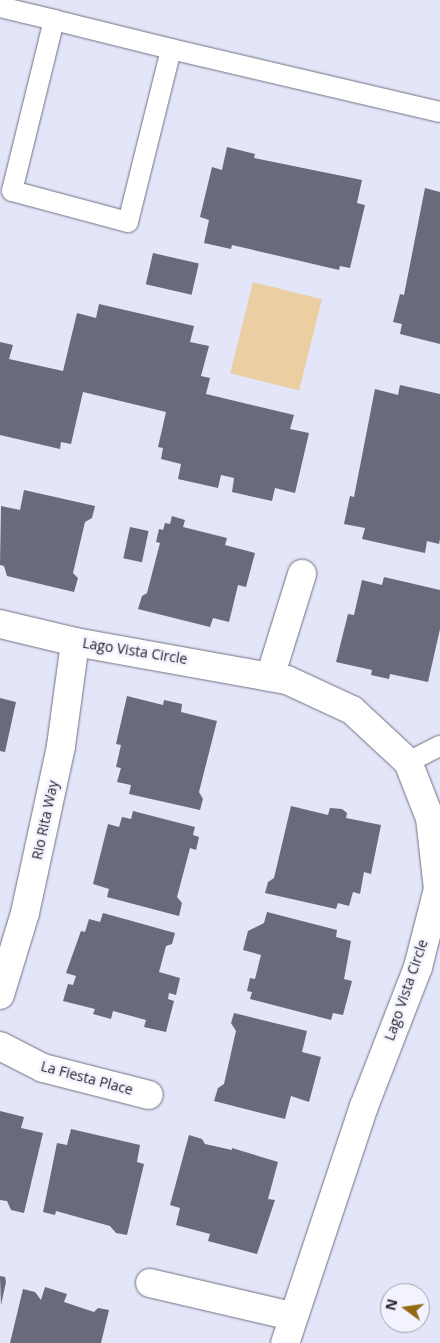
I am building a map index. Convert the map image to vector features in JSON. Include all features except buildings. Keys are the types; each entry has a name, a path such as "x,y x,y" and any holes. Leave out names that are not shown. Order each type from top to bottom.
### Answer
{"street":[{"path":"270,676 302,574"},
{"name":"Lago Vista Circle","path":"0,624 75,642 288,680 352,710 408,762 430,818 438,889 418,967 364,1106 292,1316 285,1343"},
{"name":"Rio Rita Way","path":"0,995 25,913 61,746 75,642"},
{"name":"La Fiesta Place","path":"0,1046 43,1068 149,1095"},
{"path":"150,1283 292,1316"}],"lane":[{"path":"0,7 440,112"},
{"path":"54,20 12,191 128,222 171,49"},
{"path":"408,762 440,746"}],"shaded area":[{"path":"253,282 322,299 299,390 230,373"}]}
